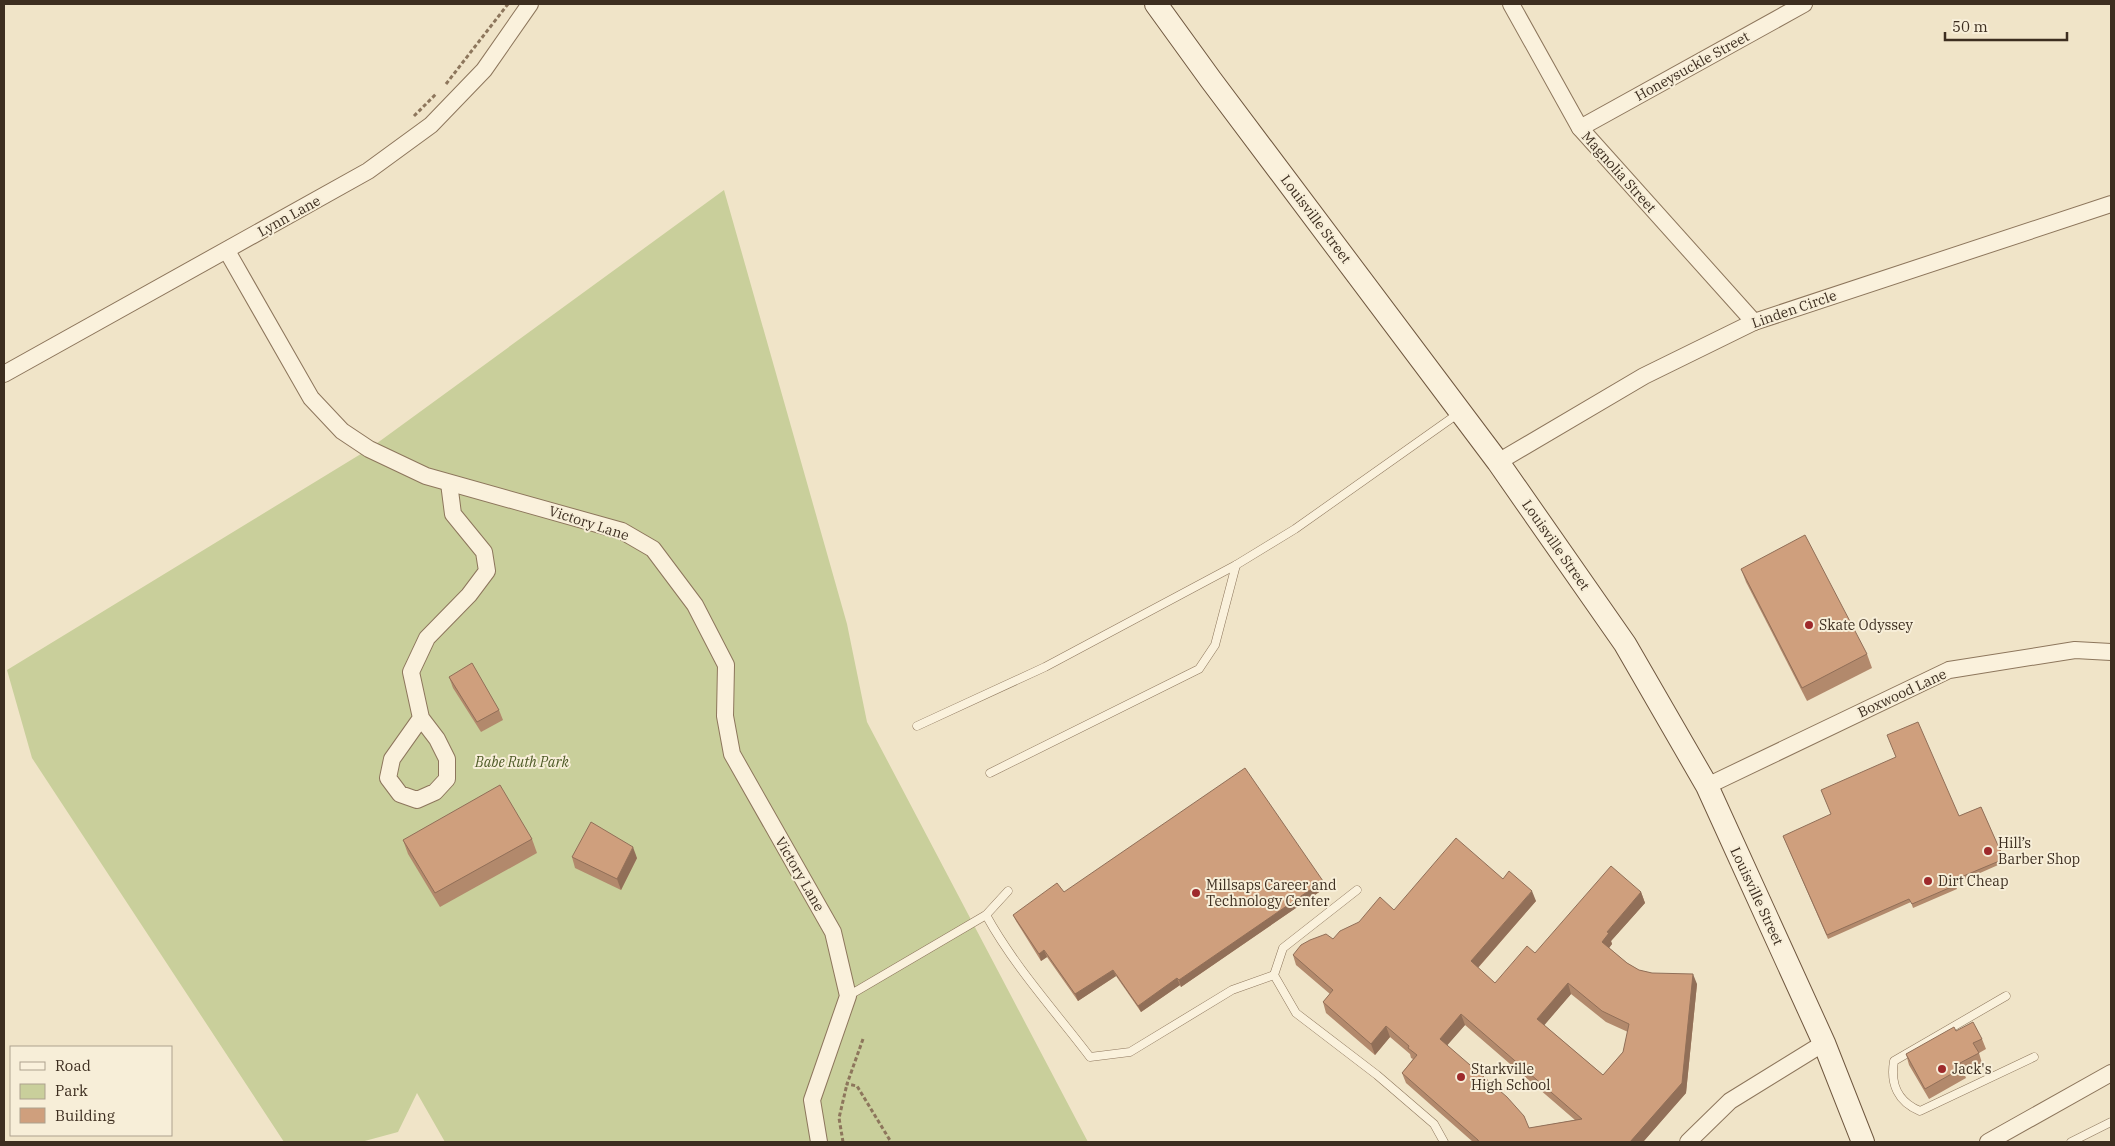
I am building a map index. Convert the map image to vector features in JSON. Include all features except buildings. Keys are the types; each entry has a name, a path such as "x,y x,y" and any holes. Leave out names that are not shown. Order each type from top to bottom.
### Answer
{"main road":[{"name":"Louisville Street","path":"1156,4 1498,462 1625,644 1707,786 1824,1043 1863,1142"}],"street":[{"name":"Lynn Lane","path":"4,374 368,171 431,125 484,70 530,4"},
{"name":"Magnolia Street","path":"1511,4 1580,128 1754,322"},
{"name":"Honeysuckle Street","path":"1580,128 1804,4"},
{"name":"Linden Circle","path":"1498,462 1644,376 1754,322 2111,204"},
{"name":"Victory Lane","path":"227,251 311,398 342,432 369,449 426,476 622,531 653,549 695,606 726,665 725,716 732,754 833,932 848,996"},
{"path":"422,718 392,759 388,778 400,794 417,800 436,792 447,779 447,760 437,739 422,718 411,672 428,638 469,596 487,571 484,552 453,514 449,483"},
{"name":"Boxwood Lane","path":"1707,786 1949,670 2075,650 2111,652"},
{"path":"819,1142 812,1100 848,996"},
{"path":"1688,1142 1730,1101 1824,1043"},
{"path":"1988,1142 2111,1073"}],"lane":[{"path":"917,726 1045,667 1236,565 1295,529 1461,412"},
{"path":"990,774 1199,669 1216,645 1236,565"},
{"path":"1358,890 1283,948 1274,975 1296,1013 1378,1075 1434,1124 1444,1142"},
{"path":"848,996 986,915 1008,891"},
{"path":"986,915 994,930 1032,983 1090,1057 1130,1052 1232,990 1274,975"},
{"path":"2006,996 1894,1061 1892,1076 1898,1093 1908,1106 1920,1111 2034,1056"},
{"path":"2071,1142 2111,1122"}],"path":[{"path":"445,86 508,4"},
{"path":"409,120 438,93"},
{"path":"843,1142 839,1118 847,1084 863,1039"},
{"path":"847,1084 857,1086 891,1142"}],"green space":[{"name":"Babe Ruth Park","path":"724,190 847,624 867,722 1088,1142 445,1142 417,1093 398,1132 361,1142 284,1142 32,758 7,670 369,449"}],"place":[{"name":"Skate Odyssey","path":"1809,625"},
{"name":"Hill’s Barber Shop","path":"1988,851"},
{"name":"Dirt Cheap","path":"1928,881"},
{"name":"Millsaps Career and Technology Center","path":"1196,893"},
{"name":"Jack's","path":"1942,1069"},
{"name":"Starkville High School","path":"1461,1077"}]}
